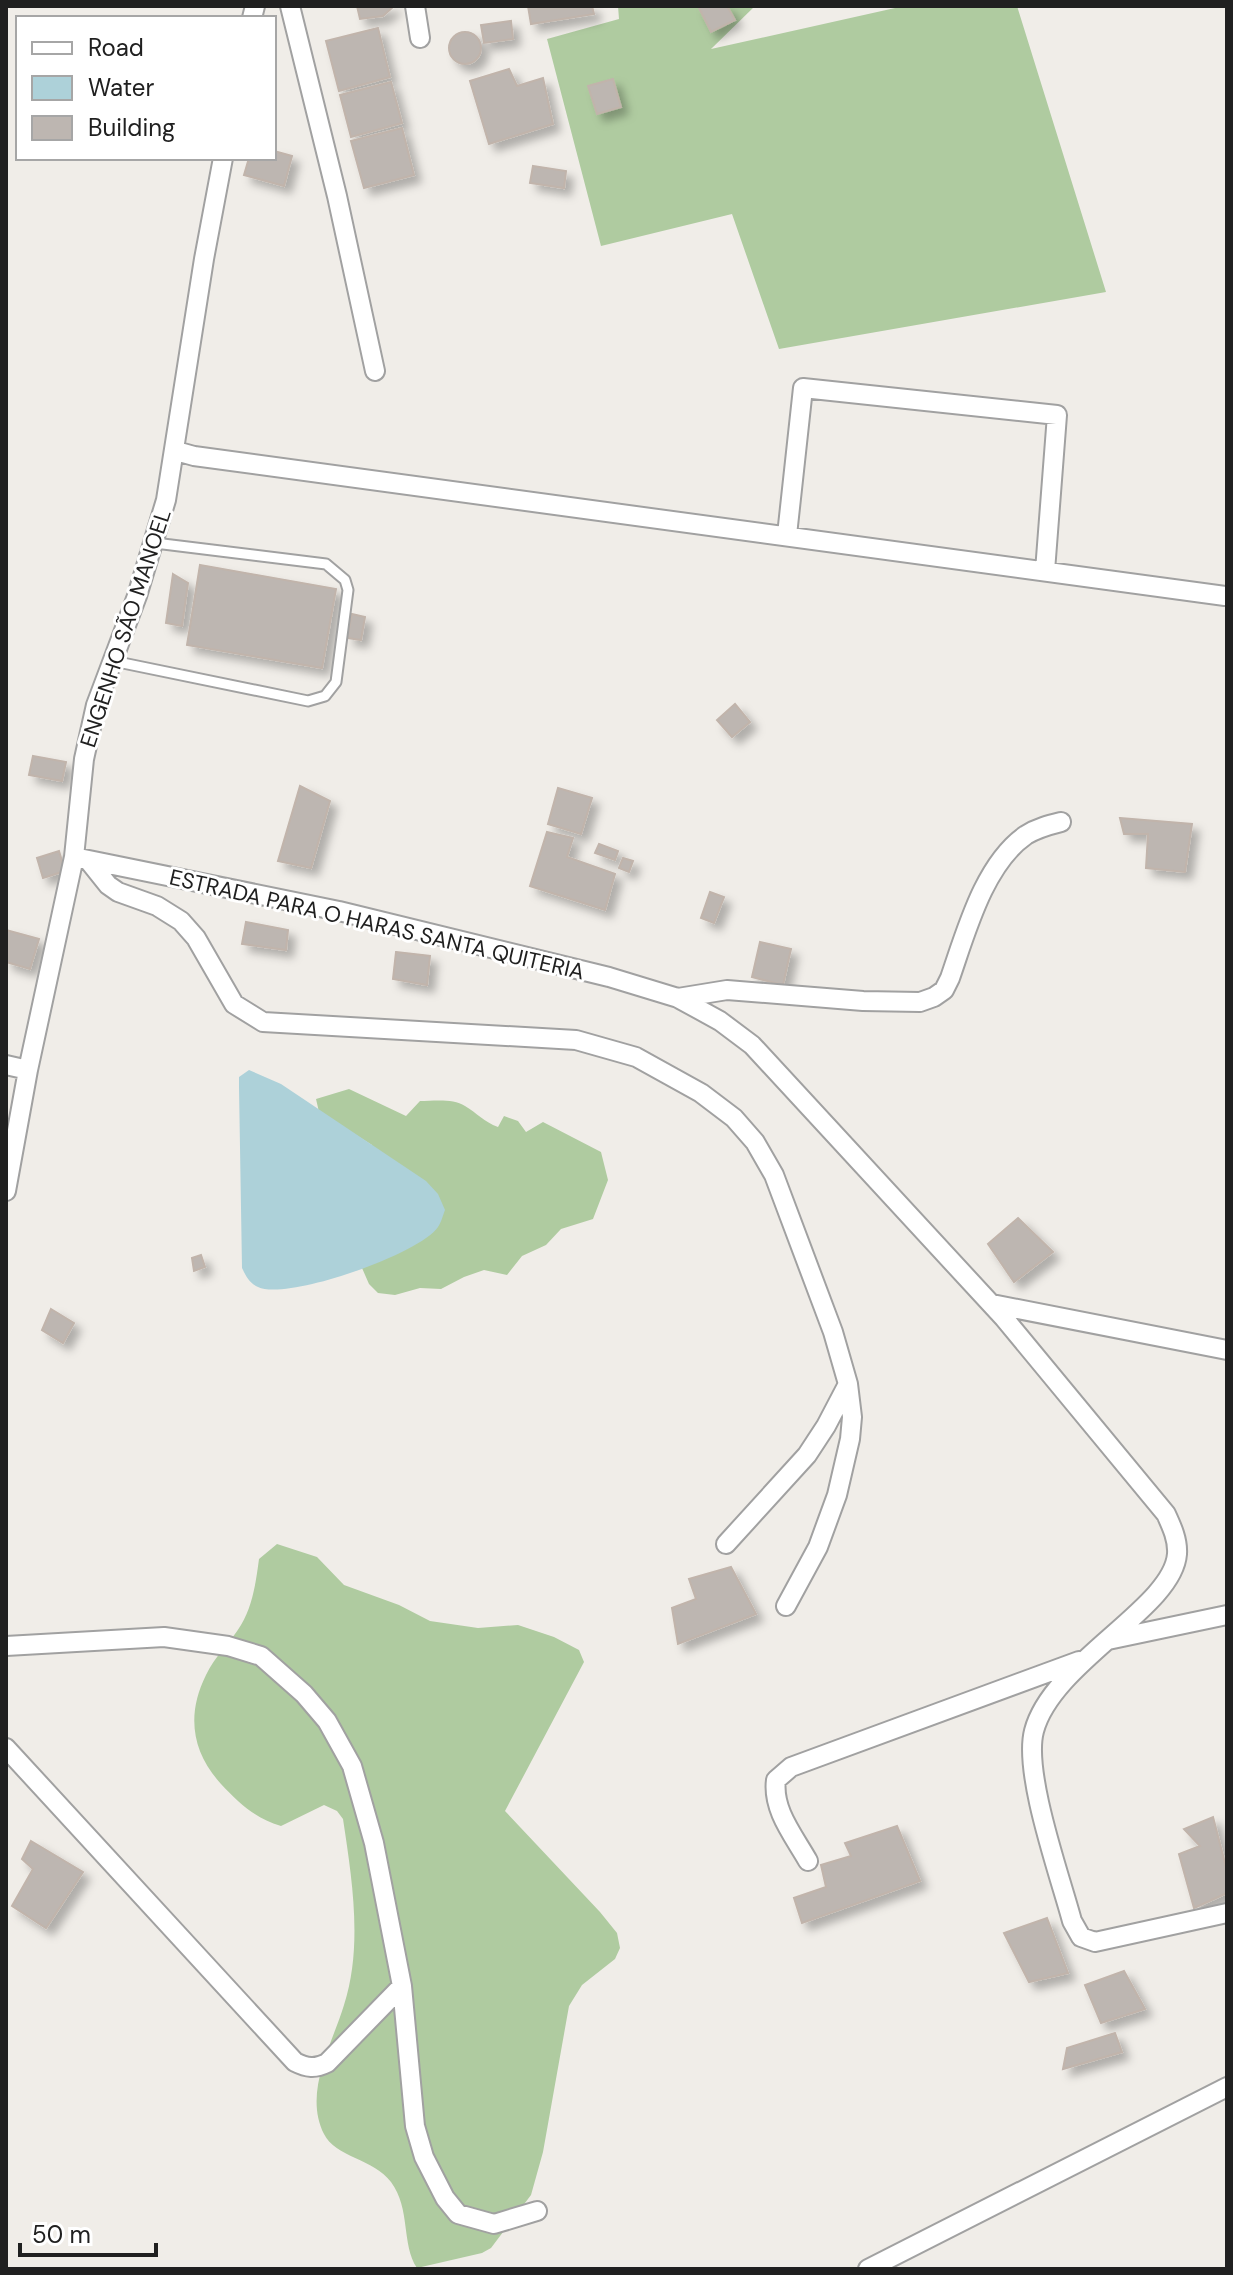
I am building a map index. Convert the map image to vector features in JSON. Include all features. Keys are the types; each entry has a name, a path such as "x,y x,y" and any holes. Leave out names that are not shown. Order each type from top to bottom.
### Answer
{"street":[{"path":"290,6 337,196 375,371"},
{"path":"415,6 420,38"},
{"name":"ENGENHO SÃO MANOEL","path":"6,1191 28,1070 81,859 84,759 96,705 155,543 166,500 223,160"},
{"path":"787,535 803,388 1057,415 1045,571"},
{"path":"176,451 194,456 1225,596"},
{"path":"678,998 727,990 863,1001 920,1002 934,997 944,990 950,978 982,890 1009,850 1033,831 1061,822"},
{"path":"81,859 118,892 157,906 181,921 196,938 234,1004 263,1022 576,1040 636,1057 701,1093 734,1118 755,1142 774,1175 833,1332 848,1384 852,1417 837,1495 818,1547 786,1606"},
{"name":"ESTRADA PARA O HARAS SANTA QUITERIA","path":"81,859 339,911 609,977 678,998"},
{"path":"678,998 720,1021 752,1045 992,1304 1166,1514 1175,1535 1177,1555 1171,1575 1143,1607 1067,1675 1045,1704 1033,1733 1033,1771 1072,1921 1081,1937 1095,1942 1227,1913"},
{"path":"6,1065 28,1070"},
{"path":"992,1304 1227,1350"},
{"path":"726,1544 807,1455 848,1384"},
{"path":"1106,1640 1227,1615"},
{"path":"6,1646 164,1637 228,1646 261,1656 280,1671 327,1721 352,1766 374,1843 402,1986 415,2126 424,2157 445,2198 458,2214 494,2224 537,2211"},
{"path":"808,1861 780,1813 775,1793 776,1780 791,1767 1085,1659"},
{"path":"6,1748 295,2062 316,2068 327,2063 402,1986"},
{"path":"868,2269 1227,2087"}],"lane":[{"path":"113,661 308,701 325,696 336,682 348,590 345,580 326,564 155,543"}],"green space":[{"path":"618,6 755,6 711,49 904,6 1017,6 1106,292 779,349 732,214 601,246 547,39 619,19"},
{"path":"349,1089 406,1116 420,1101 443,1100 460,1103 498,1127 504,1116 518,1121 526,1132 543,1122 601,1152 608,1180 593,1219 561,1229 546,1245 522,1256 507,1275 484,1270 441,1289 420,1288 395,1295 378,1293 351,1256 372,1145 319,1112 316,1099"},
{"path":"277,1544 317,1557 344,1585 399,1605 430,1621 478,1628 518,1625 554,1637 579,1650 584,1662 505,1811 600,1912 617,1933 620,1948 615,1959 582,1985 569,2006 543,2152 531,2195 491,2248 482,2253 417,2268 409,2248 401,2203 391,2182 375,2168 329,2142 318,2118 318,2085 344,2005 353,1959 354,1912 343,1819 337,1811 324,1805 281,1826 263,1819 241,1804 221,1784 198,1746 194,1719 200,1690 209,1668 245,1617 259,1559"}],"water":[{"path":"249,1070 281,1084 426,1181 438,1194 445,1210 438,1227 426,1238 381,1262 323,1281 273,1290 252,1283 242,1268 239,1087 239,1077"}],"building":[{"path":"357,6 394,6 383,16 360,19"},
{"path":"528,6 592,6 594,14 531,24"},
{"path":"698,6 727,6 735,20 711,32"},
{"path":"511,21 513,39 484,43 481,25"},
{"path":"378,28 390,77 339,91 326,41"},
{"path":"465,32 476,37 481,48 476,59 465,64 454,59 449,48 454,37"},
{"path":"509,69 517,86 543,78 553,124 489,144 470,81"},
{"path":"613,79 621,107 597,114 588,86"},
{"path":"391,82 402,123 351,137 340,95"},
{"path":"402,128 414,175 364,188 351,141"},
{"path":"276,152 292,156 284,186 244,175 248,160 276,160"},
{"path":"533,166 566,171 564,188 530,183"},
{"path":"200,565 336,589 322,668 187,645"},
{"path":"173,574 188,583 182,626 166,623"},
{"path":"352,614 365,617 361,640 347,638"},
{"path":"735,704 750,722 732,737 717,720"},
{"path":"33,756 66,762 62,781 29,775"},
{"path":"300,786 330,801 311,868 278,861"},
{"path":"558,788 592,798 581,834 548,824"},
{"path":"1120,818 1192,824 1185,872 1146,868 1148,834 1124,834"},
{"path":"547,832 573,838 567,857 615,874 605,910 530,886"},
{"path":"599,844 618,851 615,860 595,853"},
{"path":"59,851 65,871 43,878 37,858"},
{"path":"623,858 633,861 629,872 619,868"},
{"path":"710,892 724,897 714,923 701,918"},
{"path":"246,922 288,930 286,950 242,944"},
{"path":"6,930 39,939 30,969 6,962"},
{"path":"760,942 791,949 783,985 752,977"},
{"path":"396,952 430,956 427,985 393,979"},
{"path":"1018,1218 1053,1252 1014,1282 988,1244"},
{"path":"201,1255 205,1267 194,1271 192,1258"},
{"path":"51,1309 74,1323 63,1343 42,1330"},
{"path":"731,1567 756,1614 678,1644 672,1608 696,1599 689,1579"},
{"path":"1213,1817 1227,1871 1227,1893 1194,1908 1179,1854 1200,1846 1184,1829"},
{"path":"897,1826 920,1881 802,1923 794,1898 826,1887 821,1865 851,1856 845,1843"},
{"path":"31,1841 83,1872 46,1928 12,1906 33,1869 22,1859"},
{"path":"1047,1918 1068,1973 1029,1982 1004,1933"},
{"path":"1124,1971 1145,2009 1101,2023 1085,1985"},
{"path":"1115,2033 1122,2052 1063,2069 1067,2048"}]}
